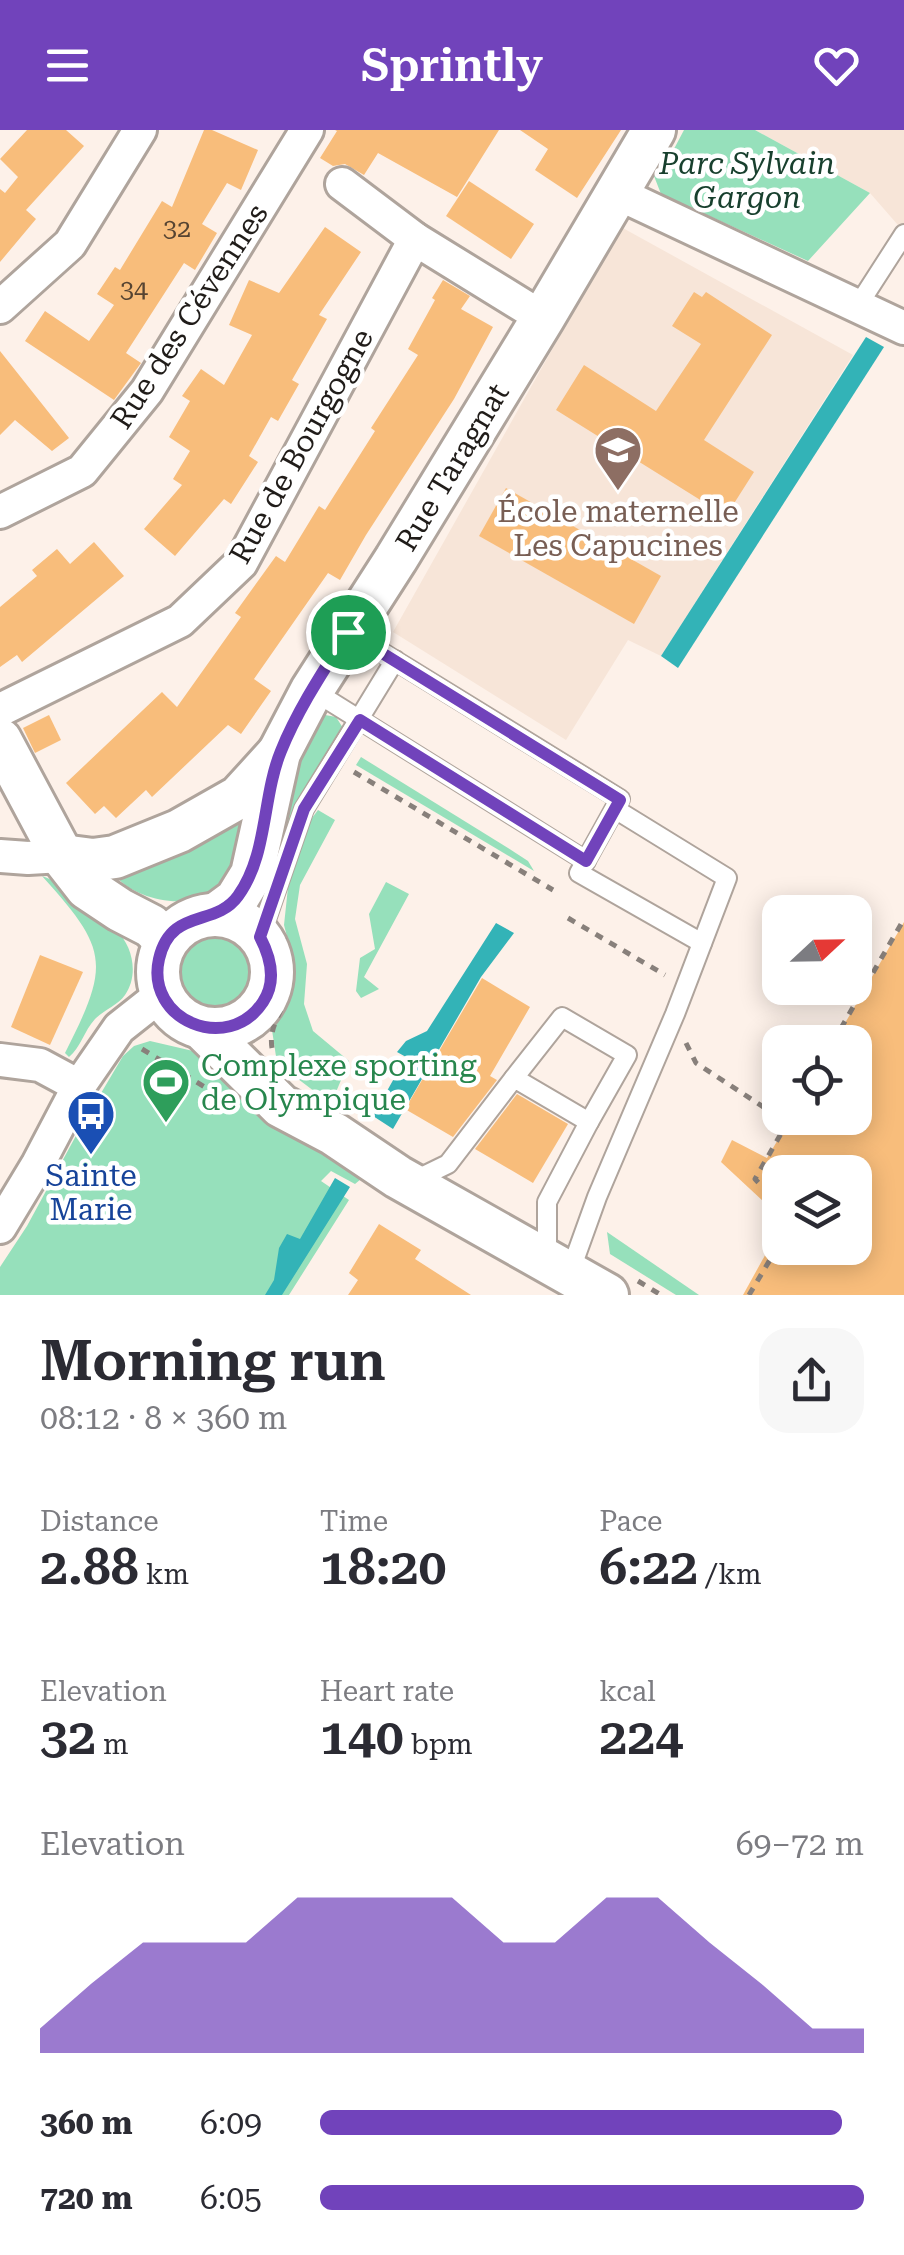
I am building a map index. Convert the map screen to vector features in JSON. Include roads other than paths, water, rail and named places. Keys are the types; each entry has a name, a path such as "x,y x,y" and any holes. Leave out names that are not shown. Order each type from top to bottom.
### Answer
{"street":[{"path":"0,307 70,244 140,130"},
{"name":"Rue des Cévennes","path":"0,512 82,471 148,391 307,130"},
{"name":"Rue Taragnat","path":"217,914 236,900 252,874 280,753 312,690 543,318 654,130"},
{"path":"342,184 415,239 543,318"},
{"path":"617,193 904,328"},
{"name":"Rue de Bourgogne","path":"0,710 180,621 241,562 415,239"},
{"path":"0,740 62,856 88,888 150,926 166,941"},
{"path":"0,856 93,860 115,857 179,831 239,797 280,753"},
{"path":"270,983 264,1000 238,1024 202,1028 172,1010 162,994 159,958 166,941 188,920 217,914 233,917 260,937 272,967 270,983 261,1033 263,1056 282,1084 334,1134"},
{"path":"0,1228 78,1086 118,1028 162,994"},
{"path":"202,1028 281,1106 334,1134 403,1180 608,1295"},
{"path":"0,1060 40,1066 78,1086"}],"lane":[{"path":"863,310 904,234"},
{"path":"348,632 727,878 675,1014 597,1197 558,1266"},
{"path":"260,937 304,809 395,660"},
{"path":"312,690 586,861"},
{"path":"618,804 579,872 702,943"},
{"path":"403,1180 448,1164 562,1017 627,1055 547,1202 558,1266"},
{"path":"514,1078 590,1122"}],"water":[{"path":"866,337 884,347 678,668 661,656"},
{"path":"496,923 514,933 481,977 393,1129 373,1116 406,1057 397,1052 406,1041 427,1031"},
{"path":"335,1178 350,1187 282,1295 265,1295 274,1280 279,1248 287,1234 300,1239"}],"place":[{"name":"École maternelle Les Capucines","path":"618,492"},
{"name":"Complexe sporting de Olympique","path":"166,1124"},
{"name":"Sainte Marie","path":"91,1156"}],"park label":[{"name":"Parc Sylvain Gargon","path":"747,180"}]}
